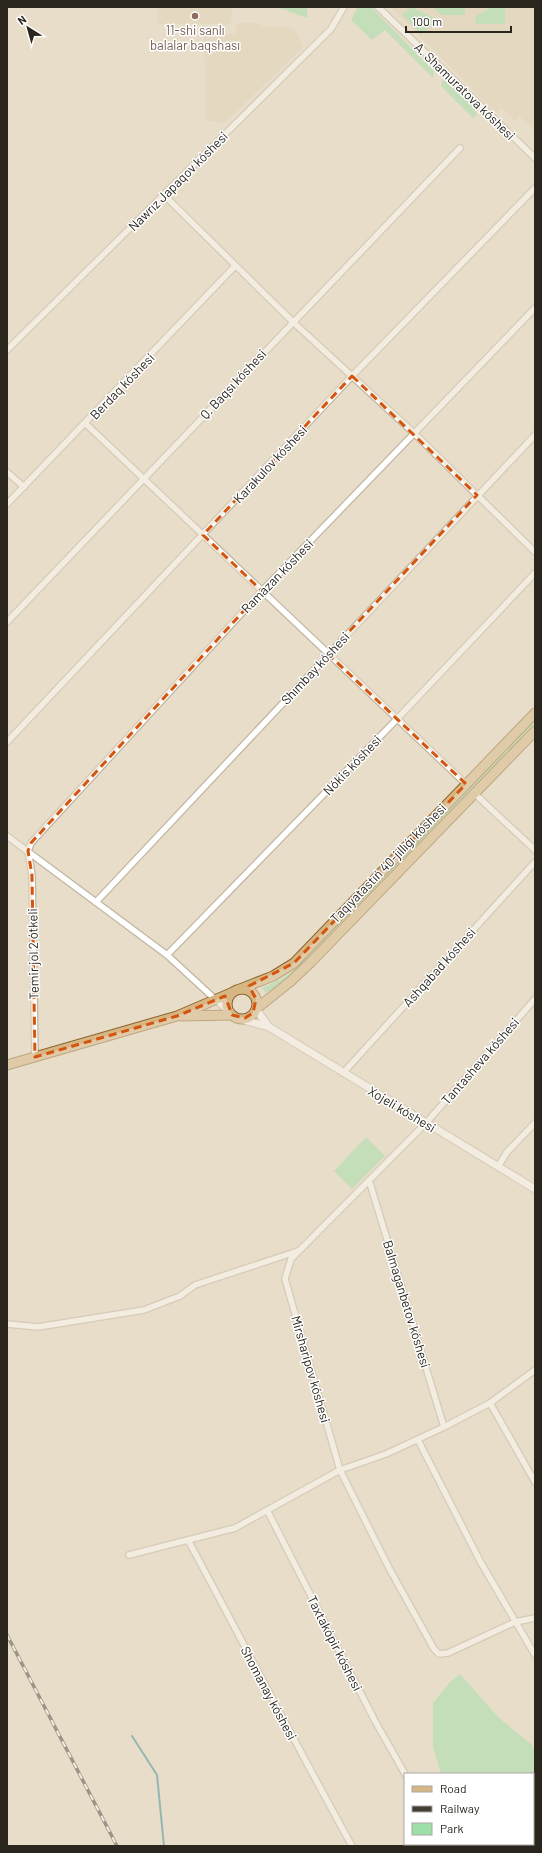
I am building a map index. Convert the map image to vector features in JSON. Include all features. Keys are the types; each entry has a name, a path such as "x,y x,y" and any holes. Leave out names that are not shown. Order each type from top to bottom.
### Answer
{"main road":[{"name":"Taqıyatastıń 40-jıllıǵı kóshesi","path":"240,989 273,976 294,963 535,712"},
{"name":"Taqıyatastıń 40-jıllıǵı kóshesi","path":"256,1009 292,981 535,731"},
{"path":"7,1065 177,1016 240,989 245,989 254,995 257,1004 256,1009 249,1016 177,1016"},
{"path":"231,993 226,1004 234,1015"}],"street":[{"name":"Nawrız Japaqov kóshesi","path":"7,350 331,29 344,7"},
{"name":"A. Shamuratova kóshesi","path":"378,7 535,158"},
{"name":"Q. Baqsı kóshesi","path":"7,622 292,321 460,148"},
{"name":"Karakulov kóshesi","path":"7,742 352,376 535,188"},
{"path":"164,195 292,321 415,434 535,552"},
{"name":"Berdaq kóshesi","path":"7,504 86,424 236,266"},
{"name":"Ramazan kóshesi","path":"28,851 31,843 262,591 535,308"},
{"path":"86,424 466,784"},
{"name":"Shımbay kóshesi","path":"96,902 535,435"},
{"path":"7,472 24,487"},
{"name":"Nókis kóshesi","path":"168,955 397,719 535,573"},
{"path":"474,793 535,850"},
{"path":"7,836 168,955 234,1015 269,1028"},
{"name":"Temir jol 2 ótkeli","path":"28,851 32,875 35,1057"},
{"name":"Ashqabad kóshesi","path":"343,1073 535,862"},
{"name":"Tantasheva kóshesi","path":"426,1123 535,999"},
{"path":"256,1009 269,1028"},
{"name":"Xojeli kóshesi","path":"269,1028 535,1189"},
{"name":"Mirsharipov kóshesi","path":"426,1123 291,1259 285,1279 340,1470 389,1568 434,1649 439,1654 448,1653 515,1622"},
{"path":"498,1166 507,1152 535,1123"},
{"name":"Balmaganbetov kóshesi","path":"369,1180 444,1427"},
{"path":"7,1324 38,1327 144,1310 180,1296 195,1285 300,1250"},
{"path":"129,1555 235,1528 340,1470 386,1454 418,1440 490,1403 535,1370"},
{"path":"490,1403 535,1482"},
{"path":"418,1440 480,1561 535,1655"},
{"name":"Taxtakópir kóshesi","path":"267,1510 375,1721 404,1773"},
{"name":"Shomanay kóshesi","path":"188,1540 290,1735 352,1846"},
{"path":"515,1622 535,1618"}],"highlighted area":[{"path":"352,376 477,495 328,654 466,784 294,963 249,986 256,999 253,1013 245,1018 232,1015 225,996 177,1016 35,1057 32,875 28,851 31,843 262,591 203,535"}],"shaded area":[{"name":"11-shi sanlı balalar baqshası","path":"158,7 232,7 231,24 158,24"},
{"path":"391,7 535,7 535,131 519,116 515,121 501,108 496,113"},
{"path":"237,23 259,23 261,26 294,28 303,47 225,123 206,121 204,35 235,34"}],"green space":[{"path":"277,7 307,7 307,18"},
{"path":"358,7 371,7 434,71 433,78 385,30 372,40 351,20"},
{"path":"412,7 435,19 435,22 421,35 402,14"},
{"path":"433,7 465,7 465,15 441,15"},
{"path":"491,7 505,7 505,24 475,24 476,16"},
{"path":"443,78 470,104 477,114 473,118 441,86"},
{"path":"535,719 535,724 299,970 266,993 262,988 281,979 297,967"},
{"path":"366,1137 385,1156 352,1189 334,1171"},
{"path":"460,1674 498,1717 532,1745 535,1752 535,1792 534,1773 441,1773 433,1747 433,1703 451,1681"}],"waterway":[{"path":"132,1736 157,1775 164,1846"}],"railway":[{"path":"7,1635 117,1846"}],"place":[{"name":"11-shi sanlı balalar baqshası","path":"195,16"}]}
